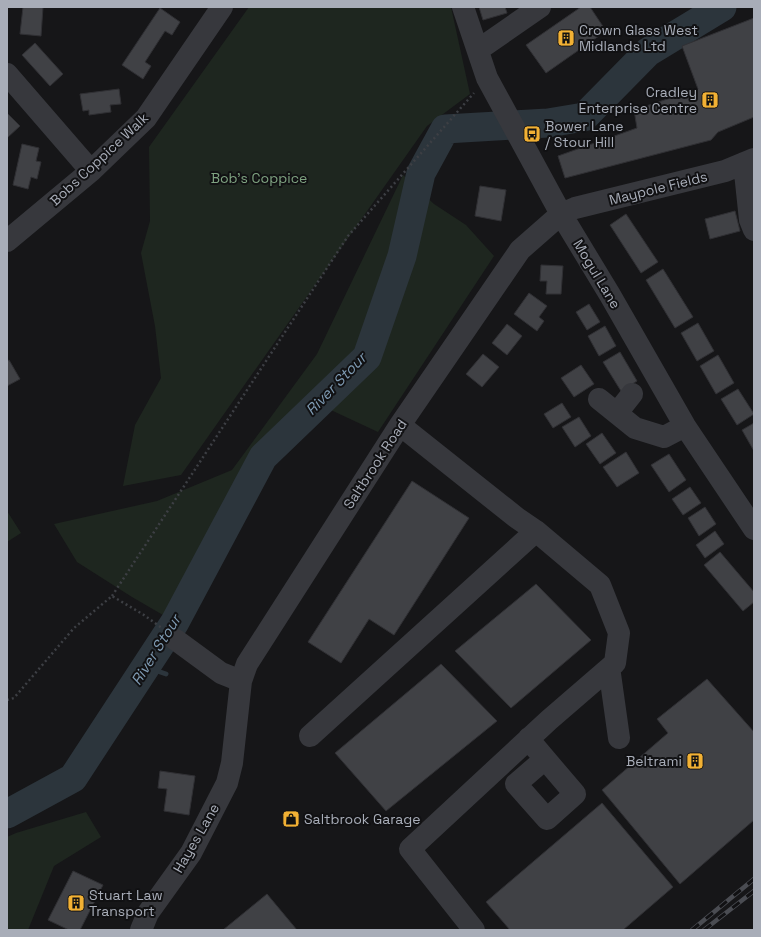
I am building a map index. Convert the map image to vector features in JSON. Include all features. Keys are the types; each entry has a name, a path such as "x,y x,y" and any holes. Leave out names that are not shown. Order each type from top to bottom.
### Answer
{"street":[{"name":"Bobs Coppice Walk","path":"7,242 91,170 146,118 222,7"},
{"name":"Mogul Lane","path":"463,7 487,78 519,139 685,426 754,529"},
{"path":"478,50 540,7"},
{"path":"7,74 91,170"},
{"path":"749,161 750,220 754,230"},
{"name":"Maypole Fields","path":"561,214 575,208 725,171 749,161"},
{"name":"Saltbrook Road","path":"236,738 241,681 247,664 400,425 520,250 561,214"},
{"path":"617,413 632,394"},
{"path":"599,399 635,428 664,437 685,426"},
{"path":"400,425 517,518 536,531 600,585 619,632 615,663 530,738 410,849 474,930"},
{"path":"310,736 536,531"},
{"path":"176,640 222,673 241,681"},
{"path":"607,670 610,674 619,738"},
{"name":"Hayes Lane","path":"141,930 148,913 190,853 227,784 236,738"},
{"path":"530,738 544,759"}],"path":[{"path":"7,700 14,698 74,628 112,596 348,236 487,78"},
{"path":"112,596 144,615"}],"green space":[{"name":"Bob's Coppice","path":"249,7 451,7 470,94 427,126 181,475 123,486 135,425 161,378 155,326 141,253 150,221 149,147"},
{"path":"403,175 434,204 466,225 494,256 378,432 318,404 263,457 175,622 77,562 54,524 157,501 232,470 317,354"},
{"path":"7,511 21,533 7,542"},
{"path":"86,812 101,837 54,866 28,930 7,930 7,837"}],"building":[{"path":"23,7 43,7 41,36 20,34"},
{"path":"479,7 505,7 507,13 483,20"},
{"name":"Crown Glass West Midlands Ltd","path":"581,7 590,7 606,31 546,73 526,45"},
{"path":"160,8 180,22 172,35 165,31 145,62 151,66 143,79 122,65"},
{"name":"Cradley Enterprise Centre","path":"754,18 754,117 718,132 711,140 565,178 558,156 637,128 634,110 698,89 682,46"},
{"path":"35,43 63,74 50,86 22,55"},
{"path":"119,89 121,104 110,105 111,112 89,115 89,110 83,111 80,94"},
{"path":"7,113 20,126 7,138"},
{"path":"22,144 39,148 36,161 41,162 37,179 31,177 28,189 13,185"},
{"path":"480,186 506,190 501,221 475,216"},
{"path":"735,211 740,231 710,239 705,219"},
{"path":"626,214 658,262 641,273 610,225"},
{"path":"541,265 563,266 561,294 546,294 547,281 540,281"},
{"path":"663,269 693,317 675,328 646,280"},
{"path":"529,293 547,306 539,317 544,321 537,331 514,314"},
{"path":"589,304 600,322 587,330 576,312"},
{"path":"698,323 714,351 697,361 681,333"},
{"path":"507,324 522,336 507,355 492,343"},
{"path":"605,326 616,346 599,356 588,336"},
{"path":"620,352 637,381 621,391 603,362"},
{"path":"483,354 499,367 482,387 466,374"},
{"path":"718,355 734,383 716,394 700,366"},
{"path":"9,360 20,379 7,386 7,361"},
{"path":"581,365 594,384 574,397 561,378"},
{"path":"738,389 754,414 737,425 721,399"},
{"path":"562,403 571,417 553,428 544,414"},
{"path":"579,417 591,436 575,447 562,427"},
{"path":"754,423 754,451 742,430"},
{"path":"602,433 616,453 600,464 586,444"},
{"path":"626,452 639,473 617,487 603,467"},
{"path":"669,454 686,480 669,492 651,465"},
{"path":"412,481 469,518 394,635 369,619 341,663 308,642"},
{"path":"690,487 701,503 683,515 672,499"},
{"path":"705,507 716,524 699,536 688,518"},
{"path":"715,531 724,544 705,558 696,545"},
{"path":"720,552 754,592 754,602 743,611 704,565"},
{"path":"536,584 591,640 511,708 455,651"},
{"path":"441,664 497,721 386,811 335,753"},
{"name":"Beltrami","path":"707,679 754,732 754,820 680,884 602,790 668,733 657,719"},
{"path":"160,771 195,776 189,815 164,811 167,789 158,788"},
{"path":"602,803 673,887 623,930 510,930 486,902"},
{"name":"Stuart Law Transport","path":"73,871 103,885 80,930 69,930 48,920"},
{"path":"267,894 297,930 223,930"}],"waterway":[{"name":"River Stour","path":"7,814 73,778 175,622 263,457 367,357 402,256 421,173 445,129 548,123 584,117 648,52 722,7"},
{"path":"146,667 166,674"}],"railway":[{"path":"692,930 754,879"},
{"path":"704,930 754,891"}],"place":[{"name":"Crown Glass West Midlands Ltd","path":"566,38"},
{"name":"Cradley Enterprise Centre","path":"710,100"},
{"name":"Bower Lane / Stour Hill","path":"532,134"},
{"name":"Beltrami","path":"695,761"},
{"name":"Saltbrook Garage","path":"291,819"},
{"name":"Stuart Law Transport","path":"76,903"}]}
